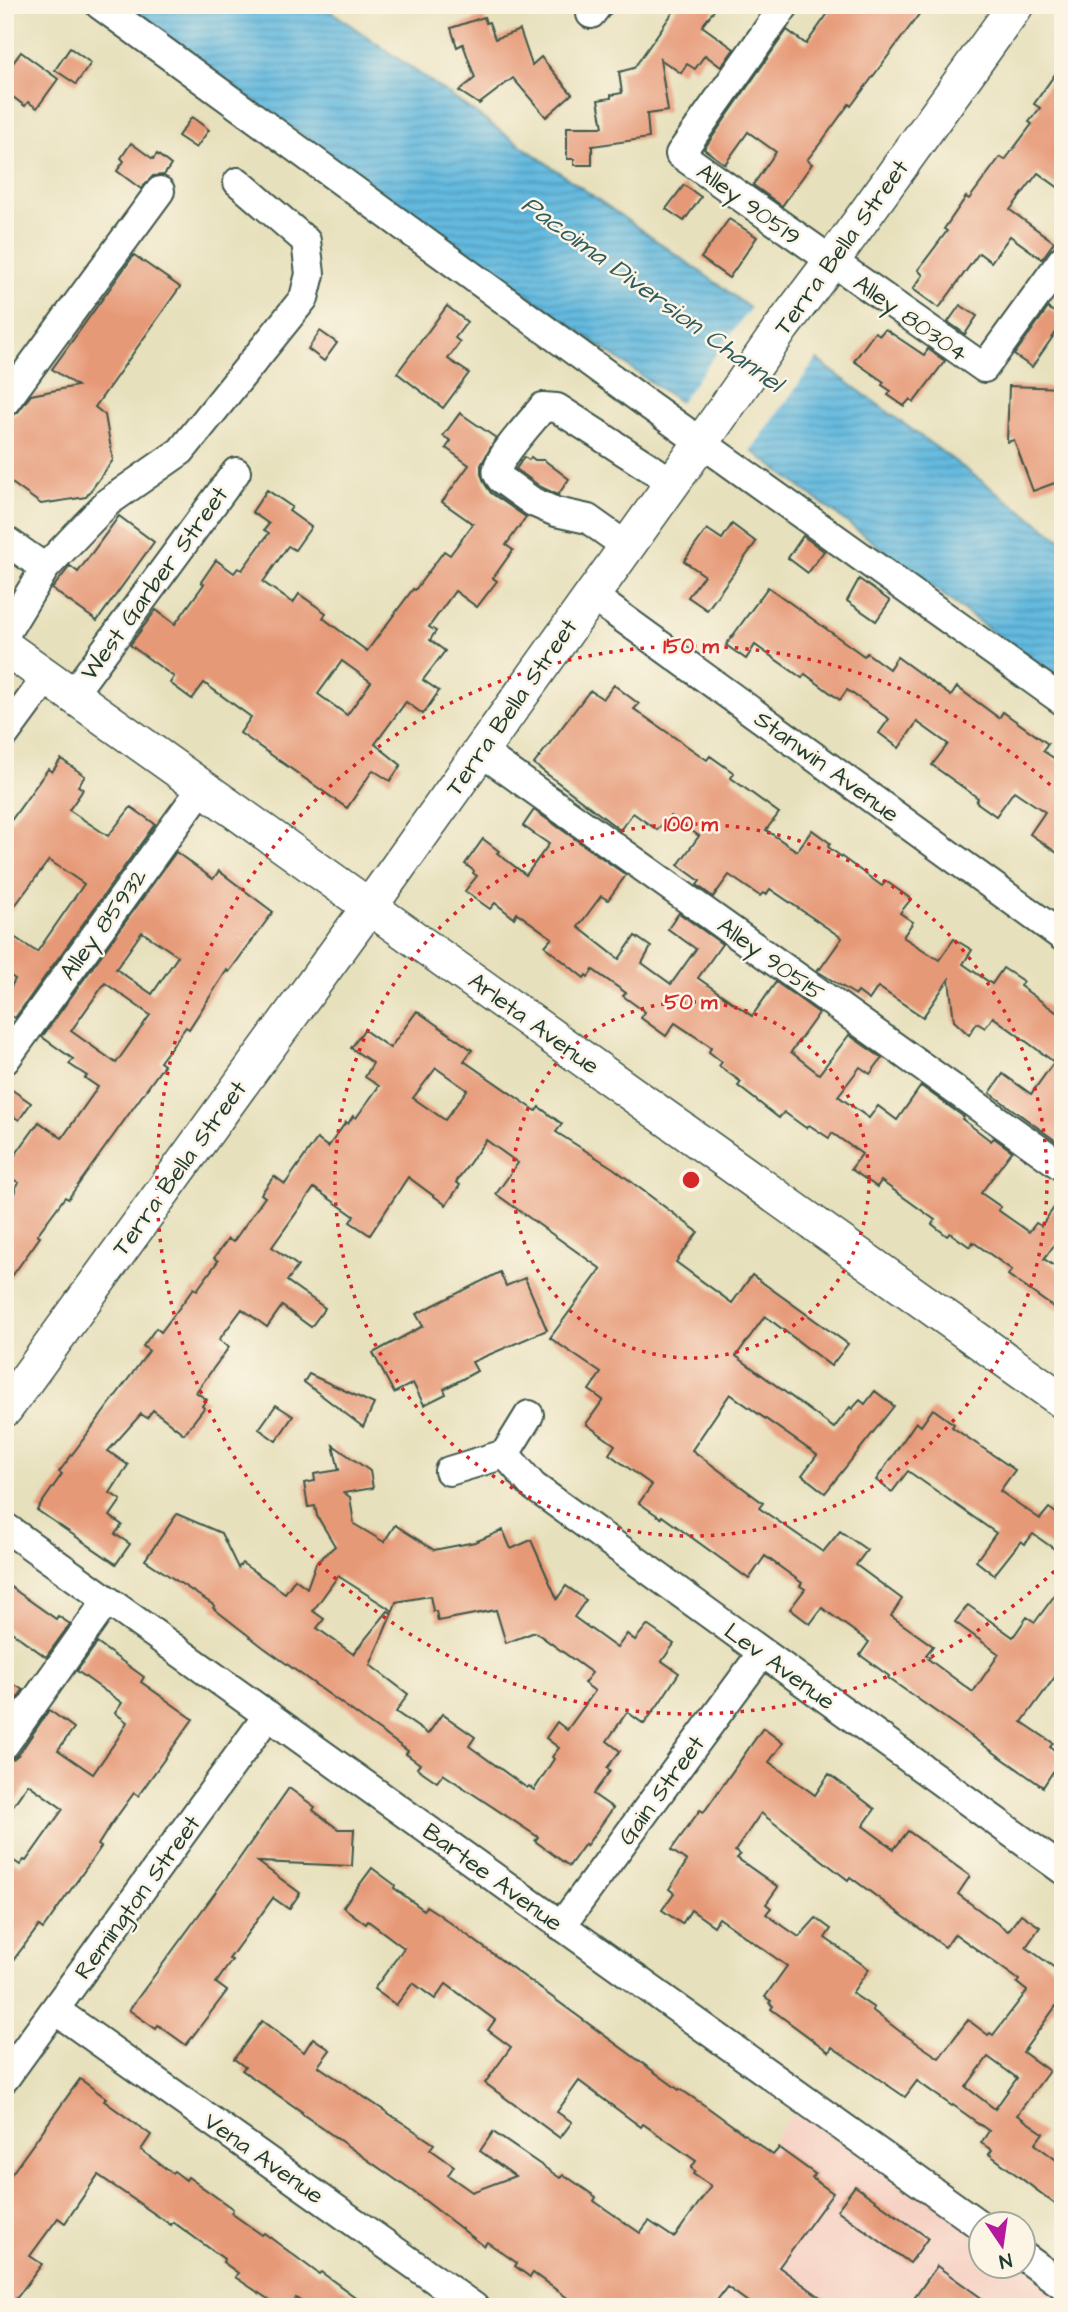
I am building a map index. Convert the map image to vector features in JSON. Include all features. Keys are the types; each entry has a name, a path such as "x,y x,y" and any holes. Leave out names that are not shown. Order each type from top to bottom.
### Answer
{"main road":[{"name":"Terra Bella Street","path":"5,1409 370,906 782,327 1016,5"},
{"name":"Arleta Avenue","path":"5,647 1063,1401"}],"street":[{"path":"100,5 706,435 1063,701"},
{"name":"Alley 90519","path":"785,5 680,154 831,262"},
{"path":"5,634 45,568 108,502 181,451 304,298 310,274 306,241 238,182"},
{"path":"5,402 160,191"},
{"name":"Alley 80304","path":"831,262 984,368 1063,259"},
{"path":"626,546 588,519 556,512 533,502 501,479 497,474 498,467 506,454 543,407 557,408 672,482"},
{"name":"West Garber Street","path":"5,734 59,686 236,472"},
{"path":"5,540 45,568"},
{"name":"Stanwin Avenue","path":"591,595 1063,937"},
{"name":"Alley 90515","path":"480,751 1063,1167"},
{"name":"Alley 85932","path":"5,1060 202,788"},
{"path":"449,1471 505,1454 530,1415"},
{"name":"Lev Avenue","path":"505,1454 533,1486 1063,1870"},
{"name":"Bartee Avenue","path":"5,1527 967,2216"},
{"path":"5,1744 107,1600"},
{"name":"Gain Street","path":"561,1926 762,1653"},
{"name":"Remington Street","path":"5,2078 268,1715"},
{"name":"Vena Avenue","path":"55,2010 474,2307"},
{"path":"1036,2265 1063,2285"},
{"path":"1056,2307 1063,2297"}],"shaded area":[{"path":"803,2100 967,2217 967,2280 1036,2280 1036,2272 1063,2285 1063,2307 653,2307"}],"water":[{"name":"Pacoima Diversion Channel","path":"123,5 322,5 722,287 1063,541 1063,685 759,456 226,81"}],"pier":[{"path":"752,306 818,357 749,453 678,405"}],"building":[{"path":"678,5 718,5 702,26 734,49 721,67 705,55 695,69 687,64 681,73 660,59 668,111 647,114 649,138 592,146 592,165 574,165 574,159 567,159 567,127 603,127 598,100 622,93 619,72 634,68"},
{"path":"834,5 910,5 920,13 807,160 812,164 782,206 753,185 776,152 748,132 725,164 704,149 787,30 806,44"},
{"path":"484,17 486,23 489,22 495,39 520,30 532,65 541,57 572,94 546,117 513,78 479,104 459,91 475,78 463,44 457,47 451,28"},
{"path":"70,48 91,63 76,84 55,70"},
{"path":"21,52 58,79 37,108 28,102 25,106 5,91 5,74"},
{"path":"1063,63 1063,191 1038,173 1010,210 1054,242 1042,259 1010,236 991,262 979,253 939,308 913,289 923,275 918,270 947,231 944,229 966,197 969,199 1000,157 1005,160 1032,124 1029,122 1040,108 1034,104"},
{"path":"192,117 209,130 196,148 178,136"},
{"path":"131,143 153,159 157,154 171,165 164,175 153,176 141,189 117,171 124,161 121,158"},
{"path":"684,185 701,197 684,221 666,209"},
{"path":"729,219 757,237 729,278 701,258"},
{"path":"134,255 180,287 95,407 105,415 113,460 86,497 41,504 5,478 5,421 18,412 31,395 77,386 52,369"},
{"path":"960,305 977,316 965,334 948,322"},
{"path":"447,306 467,322 455,338 460,342 448,359 469,373 443,408 397,373"},
{"path":"1048,308 1063,318 1063,322 1032,367 1014,355"},
{"path":"885,329 924,355 928,349 945,361 914,402 910,399 904,406 888,395 891,391 882,385 884,382 854,361 875,332 880,335"},
{"path":"320,331 337,343 324,361 308,349"},
{"path":"1009,386 1063,388 1063,480 1033,491 1014,440 1007,442"},
{"path":"460,413 496,438 481,465 481,474 491,493 526,517 506,545 513,550 493,578 497,581 477,607 455,591 429,627 436,631 430,640 445,651 423,680 439,691 423,714 406,702 375,744 401,765 390,781 373,770 347,808 240,733 251,717 204,683 192,699 170,683 174,677 130,645 156,610 175,624 204,584 201,582 216,560 234,573 238,568 242,570 269,533 264,530 269,524 252,512 267,490 292,507 289,511 311,527 295,550 288,546 263,582 293,603 299,594 326,613 323,618 367,651 444,551 450,555 473,524 442,502 469,465 446,448 451,441 443,436","holes":["342,661 371,682 347,715 318,694"]},
{"path":"524,457 529,460 531,457 544,460 569,479 558,495 541,487 516,469"},
{"path":"119,516 154,542 97,621 52,589 70,566 78,572"},
{"path":"732,524 756,542 707,610 688,597 704,575 684,561 707,529 722,539"},
{"path":"803,536 824,551 808,573 788,558"},
{"path":"859,579 890,601 876,621 847,601"},
{"path":"768,587 864,656 867,653 889,669 897,657 951,696 957,687 999,718 1003,712 1048,744 1043,751 1063,764 1063,857 1030,834 1045,812 1014,791 996,816 976,802 978,798 932,765 948,744 917,722 899,748 879,733 889,719 847,690 840,700 805,674 802,678 755,645 746,659 726,645"},
{"path":"614,685 639,704 634,709 707,760 710,756 734,773 731,778 779,813 766,830 797,851 812,830 830,843 828,847 882,886 886,881 911,899 900,913 913,922 903,937 939,960 954,939 972,950 963,964 992,984 1003,968 1023,981 1020,986 1063,1017 1063,1146 990,1093 1003,1074 1031,1094 1054,1062 993,1017 985,1028 977,1023 969,1035 954,1021 949,979 923,1017 878,987 869,1000 858,992 856,995 817,971 842,938 770,889 766,895 763,893 760,896 729,875 713,897 697,885 700,881 678,865 699,836 671,816 657,830 633,813 620,830 534,764 588,693 591,691 603,699"},
{"path":"61,759 85,776 78,786 83,789 69,810 108,836 131,807 155,824 15,1018 5,1012 5,998 15,979 5,972 5,931 37,952 84,884 49,860 5,919 5,829 48,769 52,772"},
{"path":"534,810 626,875 608,900 601,896 578,927 619,959 635,936 651,947 642,963 671,984 696,949 668,929 679,913 722,944 698,978 752,1016 776,982 819,1013 791,1052 819,1074 849,1035 882,1058 870,1074 860,1067 838,1096 869,1118 878,1106 897,1120 921,1086 964,1117 962,1119 991,1141 994,1138 1012,1151 981,1193 1001,1207 998,1210 1029,1232 1036,1223 1041,1226 1063,1195 1063,1233 1044,1259 1063,1272 1063,1314 1008,1275 1012,1270 973,1242 970,1247 950,1233 947,1236 932,1224 935,1220 881,1181 877,1187 851,1169 862,1154 832,1133 829,1138 809,1125 806,1128 784,1112 779,1118 738,1086 741,1082 719,1066 722,1062 709,1052 711,1047 675,1023 666,1036 641,1018 645,1012 623,996 626,993 593,970 584,978 548,949 545,946 552,938 517,913 514,918 495,903 490,909 465,891 477,876 465,864 483,839 526,875 549,844 523,826"},
{"path":"176,852 213,879 219,871 273,912 229,972 227,970 189,1029 186,1027 160,1062 164,1065 68,1199 65,1197 37,1235 40,1237 5,1286 5,1206 19,1183 5,1174 5,1169 39,1122 62,1138 98,1087 69,1064 73,1059 42,1037","holes":["142,932 178,956 152,994 116,969","105,983 150,1015 116,1063 71,1031"]},
{"path":"417,1011 472,1050 464,1061 536,1111 539,1107 562,1124 556,1132 613,1168 698,1232 676,1262 732,1303 752,1275 848,1344 831,1366 765,1316 736,1356 834,1428 850,1407 852,1409 860,1400 865,1404 875,1391 894,1406 825,1493 802,1475 817,1455 730,1394 692,1450 763,1503 759,1508 823,1552 840,1531 867,1550 856,1565 902,1599 891,1616 933,1646 926,1655 930,1657 928,1659 973,1692 999,1654 955,1622 968,1605 1013,1637 1027,1617 1035,1622 1063,1584 1063,1683 1055,1677 1022,1722 1053,1743 1050,1747 1063,1756 1043,1787 888,1678 889,1676 860,1655 869,1642 822,1608 810,1624 790,1609 805,1589 800,1586 802,1583 765,1556 749,1579 662,1516 661,1518 639,1503 652,1485 609,1454 615,1445 586,1424 603,1400 589,1390 601,1373 550,1338 601,1269 496,1194 518,1163 486,1140 456,1182 460,1185 446,1205 408,1177 370,1235 350,1222 354,1216 314,1188 272,1247 298,1266 287,1281 325,1308 311,1327 282,1306 267,1327 242,1309 219,1340 229,1347 196,1392 207,1400 184,1434 153,1410 147,1418 141,1414 108,1451 128,1465 110,1493 121,1500 110,1516 122,1525 115,1534 130,1544 116,1564 37,1510 62,1474 59,1472 149,1351 143,1346 156,1328 161,1332 194,1288 197,1290 218,1261 214,1258 228,1239 233,1242 265,1197 261,1194 274,1176 285,1184 317,1139 328,1147 346,1122 348,1124 353,1116 356,1118 379,1086 365,1077 373,1063 351,1048 364,1030 390,1048","holes":["436,1068 467,1090 445,1120 413,1098"]},
{"path":"5,1085 31,1103 19,1120 5,1111"},
{"path":"500,1272 506,1286 525,1278 547,1330 472,1362 477,1371 444,1389 446,1394 424,1405 413,1383 394,1393 373,1353 423,1326 416,1314"},
{"path":"309,1374 374,1404 363,1427 304,1382"},
{"path":"276,1405 293,1416 276,1441 259,1429"},
{"path":"933,1409 954,1424 952,1427 1015,1470 1000,1491 1040,1519 1049,1508 1063,1518 1063,1555 1033,1534 1025,1544 1021,1541 994,1575 976,1561 996,1533 908,1471 892,1492 876,1480 916,1422 921,1426"},
{"path":"333,1445 370,1471 373,1488 344,1493 350,1497 354,1524 384,1542 395,1525 434,1550 475,1542 503,1530 511,1549 531,1540 557,1599 566,1586 586,1600 574,1617 617,1648 627,1634 635,1640 647,1625 674,1644 662,1661 679,1673 658,1705 644,1724 627,1712 607,1741 620,1751 607,1768 610,1771 593,1794 613,1808 569,1866 535,1841 538,1837 443,1774 437,1782 417,1768 420,1764 406,1754 408,1751 263,1647 213,1608 215,1606 145,1560 177,1514 221,1533 238,1568 242,1563 285,1593 295,1579 307,1588 316,1563 335,1546 317,1516 315,1506 308,1507 304,1483 315,1481 314,1474 339,1470","holes":["338,1576 393,1611 396,1602 430,1596 438,1621 496,1610 506,1643 535,1632 592,1673 584,1683 595,1691 567,1730 557,1722 546,1738 559,1748 534,1790 529,1786 527,1788 469,1746 475,1737 442,1714 428,1734 396,1712 408,1694 370,1665 392,1613 388,1611 353,1654 317,1628 324,1619 313,1611"]},
{"path":"5,1583 56,1619 58,1616 70,1624 46,1657 5,1627"},
{"path":"97,1643 144,1677 141,1682 193,1719 138,1796 134,1793 110,1826 98,1845 101,1847 43,1929 39,1926 5,1971 5,1855 20,1865 26,1861 63,1809 28,1784 5,1817 5,1760 13,1759 19,1754 49,1710 74,1728 58,1750 93,1774 127,1722 115,1713 122,1703 77,1671"},
{"path":"5,1679 23,1690 5,1715"},
{"path":"763,1728 783,1743 769,1762 815,1795 829,1774 875,1809 863,1826 894,1849 908,1831 970,1876 958,1894 1008,1931 1021,1914 1040,1927 1026,1947 1063,1974 1063,2011 1056,2006 1023,2052 1049,2071 1017,2115 1043,2133 1035,2144 1063,2165 1063,2210 989,2154 992,2150 981,2143 989,2131 953,2105 917,2081 905,2097 832,2047 829,2052 771,2009 771,2001 765,1997 787,1966 719,1918 714,1926 691,1910 682,1924 662,1910 674,1893 669,1889 687,1861 671,1850 700,1810 704,1812","holes":["761,1813 848,1880 850,1877 945,1947 955,1934 1019,1980 1017,1983 1027,1991 993,2035 988,2035 968,2020 939,2058 902,2033 852,1993 869,1969 825,1938 831,1929 816,1918 799,1937 766,1914 771,1908 766,1904 778,1887 737,1858 740,1855 735,1851","988,2057 1017,2078 995,2109 966,2087"]},
{"path":"289,1788 315,1807 313,1810 338,1829 354,1829 352,1866 258,1862 300,1893 289,1909 273,1898 229,1959 232,1960 216,1983 227,1991 186,2045 158,2025 156,2029 129,2010"},
{"path":"372,1868 424,1910 426,1906 437,1913 679,2090 773,2155 779,2148 815,2174 812,2178 833,2193 779,2267 834,2307 755,2307 727,2287 712,2307 580,2307 533,2273 530,2277 515,2266 517,2263 487,2242 484,2246 419,2196 242,2070 245,2067 234,2059 262,2021 304,2052 313,2038 330,2050 318,2066 434,2144 430,2149 454,2166 448,2175 472,2192 515,2176 480,2151 493,2132 560,2178 563,2174 596,2197 594,2201 640,2233 649,2221 675,2236 711,2186 693,2174 695,2171 691,2168 696,2161 643,2124 641,2127 579,2081 557,2112 572,2122 560,2138 485,2083 511,2047 488,2030 495,2020 446,1984 435,1999 413,1983 396,2005 374,1989 404,1948 368,1921 366,1924 343,1907"},
{"path":"80,2079 106,2098 104,2101 151,2135 141,2150 172,2173 174,2171 186,2180 188,2177 233,2209 231,2213 369,2307 309,2307 296,2298 290,2307 280,2307 235,2277 238,2273 223,2262 224,2259 173,2222 171,2225 98,2175 65,2223 58,2218 30,2256 42,2264 10,2307 5,2307 5,2183"},
{"path":"855,2186 928,2238 910,2263 837,2210"},
{"path":"937,2266 994,2307 908,2307"}]}
